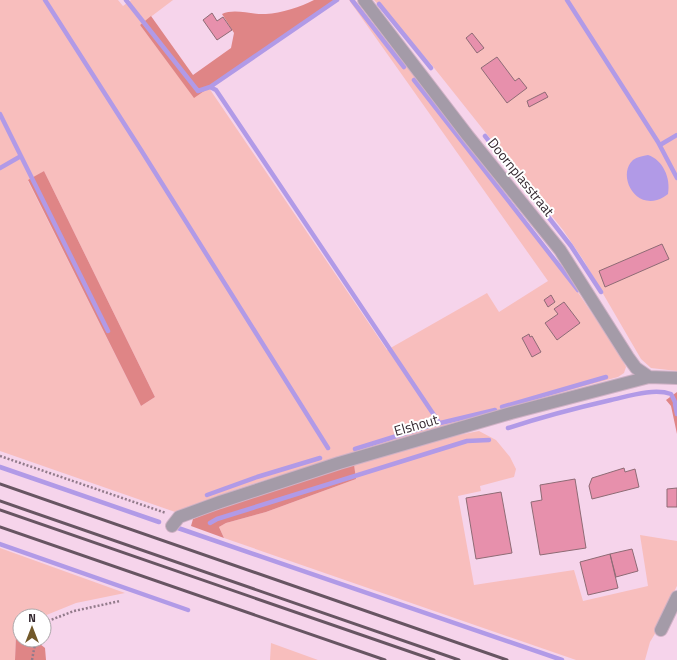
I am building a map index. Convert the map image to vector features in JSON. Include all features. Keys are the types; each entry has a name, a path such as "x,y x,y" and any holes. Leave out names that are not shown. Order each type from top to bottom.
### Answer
{"street":[{"name":"Doornplasstraat","path":"364,0 468,136 560,250 636,368 649,377"},
{"name":"Elshout","path":"176,522 220,502 339,464 511,413 649,377 677,378"},
{"path":"661,630 677,597"}],"path":[{"path":"0,456 176,522"},
{"path":"52,619 74,611 120,601"},
{"path":"32,660 34,648"}],"shaded area":[{"path":"0,0 118,0 123,6 131,0 173,0 140,25 194,97 209,88 387,350 487,293 499,312 548,281 349,0 355,0 467,144 577,291 620,355 626,367 624,373 618,377 264,480 199,503 178,513 0,451","holes":["44,171 155,397 141,406 28,181","564,302 580,323 557,340 545,323 558,314 554,309","529,334 541,352 532,357 522,338"]},
{"path":"314,0 337,0 194,98 140,25 151,16 193,75 231,48 234,33 222,14 227,12 261,14 272,13 291,9"},
{"path":"374,0 677,0 677,371 651,368 641,359 584,261 563,230 431,64","holes":["497,57 515,81 481,68"]},
{"path":"648,155 653,157 662,165 667,176 669,188 668,194 657,200 648,201 641,199 634,194 627,180 627,173 633,160 638,157"},
{"path":"44,171 155,397 141,406 28,180"},
{"path":"677,392 677,434 671,406 666,400"},
{"path":"479,431 496,440 510,457 516,469 514,477 480,486 481,491 458,496 474,585 574,570 583,601 648,586 640,535 677,541 677,586 650,642 645,660 576,660 224,538 219,527 226,523 266,512 356,479 354,464 454,436"},
{"path":"354,464 356,479 266,512 226,523 219,527 224,538 191,526 193,519 210,512"},
{"path":"0,548 125,593 76,603 52,613 52,608 12,608 12,648 15,648 15,660 0,660"},
{"path":"271,643 318,660 270,660"},
{"path":"15,648 45,648 46,660 15,660"}],"building":[{"path":"212,13 217,21 223,17 232,30 217,40 203,20"},
{"path":"472,33 484,48 477,53 466,38"},
{"path":"497,57 515,81 519,78 527,88 507,103 481,68"},
{"path":"545,92 548,97 529,107 527,101"},
{"path":"662,244 669,259 605,287 599,271"},
{"path":"551,295 555,302 548,307 544,300"},
{"path":"564,302 580,323 557,340 545,323 558,314 554,309"},
{"path":"529,334 530,337 532,336 541,352 532,357 522,338"},
{"path":"624,468 625,472 635,469 639,487 592,499 589,486 592,478"},
{"path":"575,479 586,548 540,555 531,502 542,500 540,485"},
{"path":"677,488 677,507 667,507 667,489"},
{"path":"501,492 512,553 476,559 466,498"},
{"path":"632,549 638,571 616,577 610,554"},
{"path":"610,554 618,588 588,595 580,562"}],"waterway":[{"path":"45,0 328,448"},
{"path":"126,0 198,91 210,87 216,90 438,421"},
{"path":"210,87 337,0"},
{"path":"352,0 404,67"},
{"path":"567,0 658,142 677,178"},
{"path":"379,4 431,68"},
{"path":"414,80 578,290"},
{"path":"0,114 108,331"},
{"path":"660,145 677,135"},
{"path":"485,136 571,246 601,292"},
{"path":"0,168 21,156"},
{"path":"502,407 606,377"},
{"path":"508,428 572,409 641,393 664,392 671,394 675,402"},
{"path":"675,404 677,414"},
{"path":"355,449 432,425 495,410"},
{"path":"210,523 217,519 467,441 489,440"},
{"path":"207,495 257,477 320,458"},
{"path":"0,467 159,522"},
{"path":"178,528 562,660"},
{"path":"0,544 188,610"}],"railway":[{"path":"0,484 507,660"},
{"path":"0,501 459,660"},
{"path":"0,510 434,660"},
{"path":"0,527 385,660"}]}
